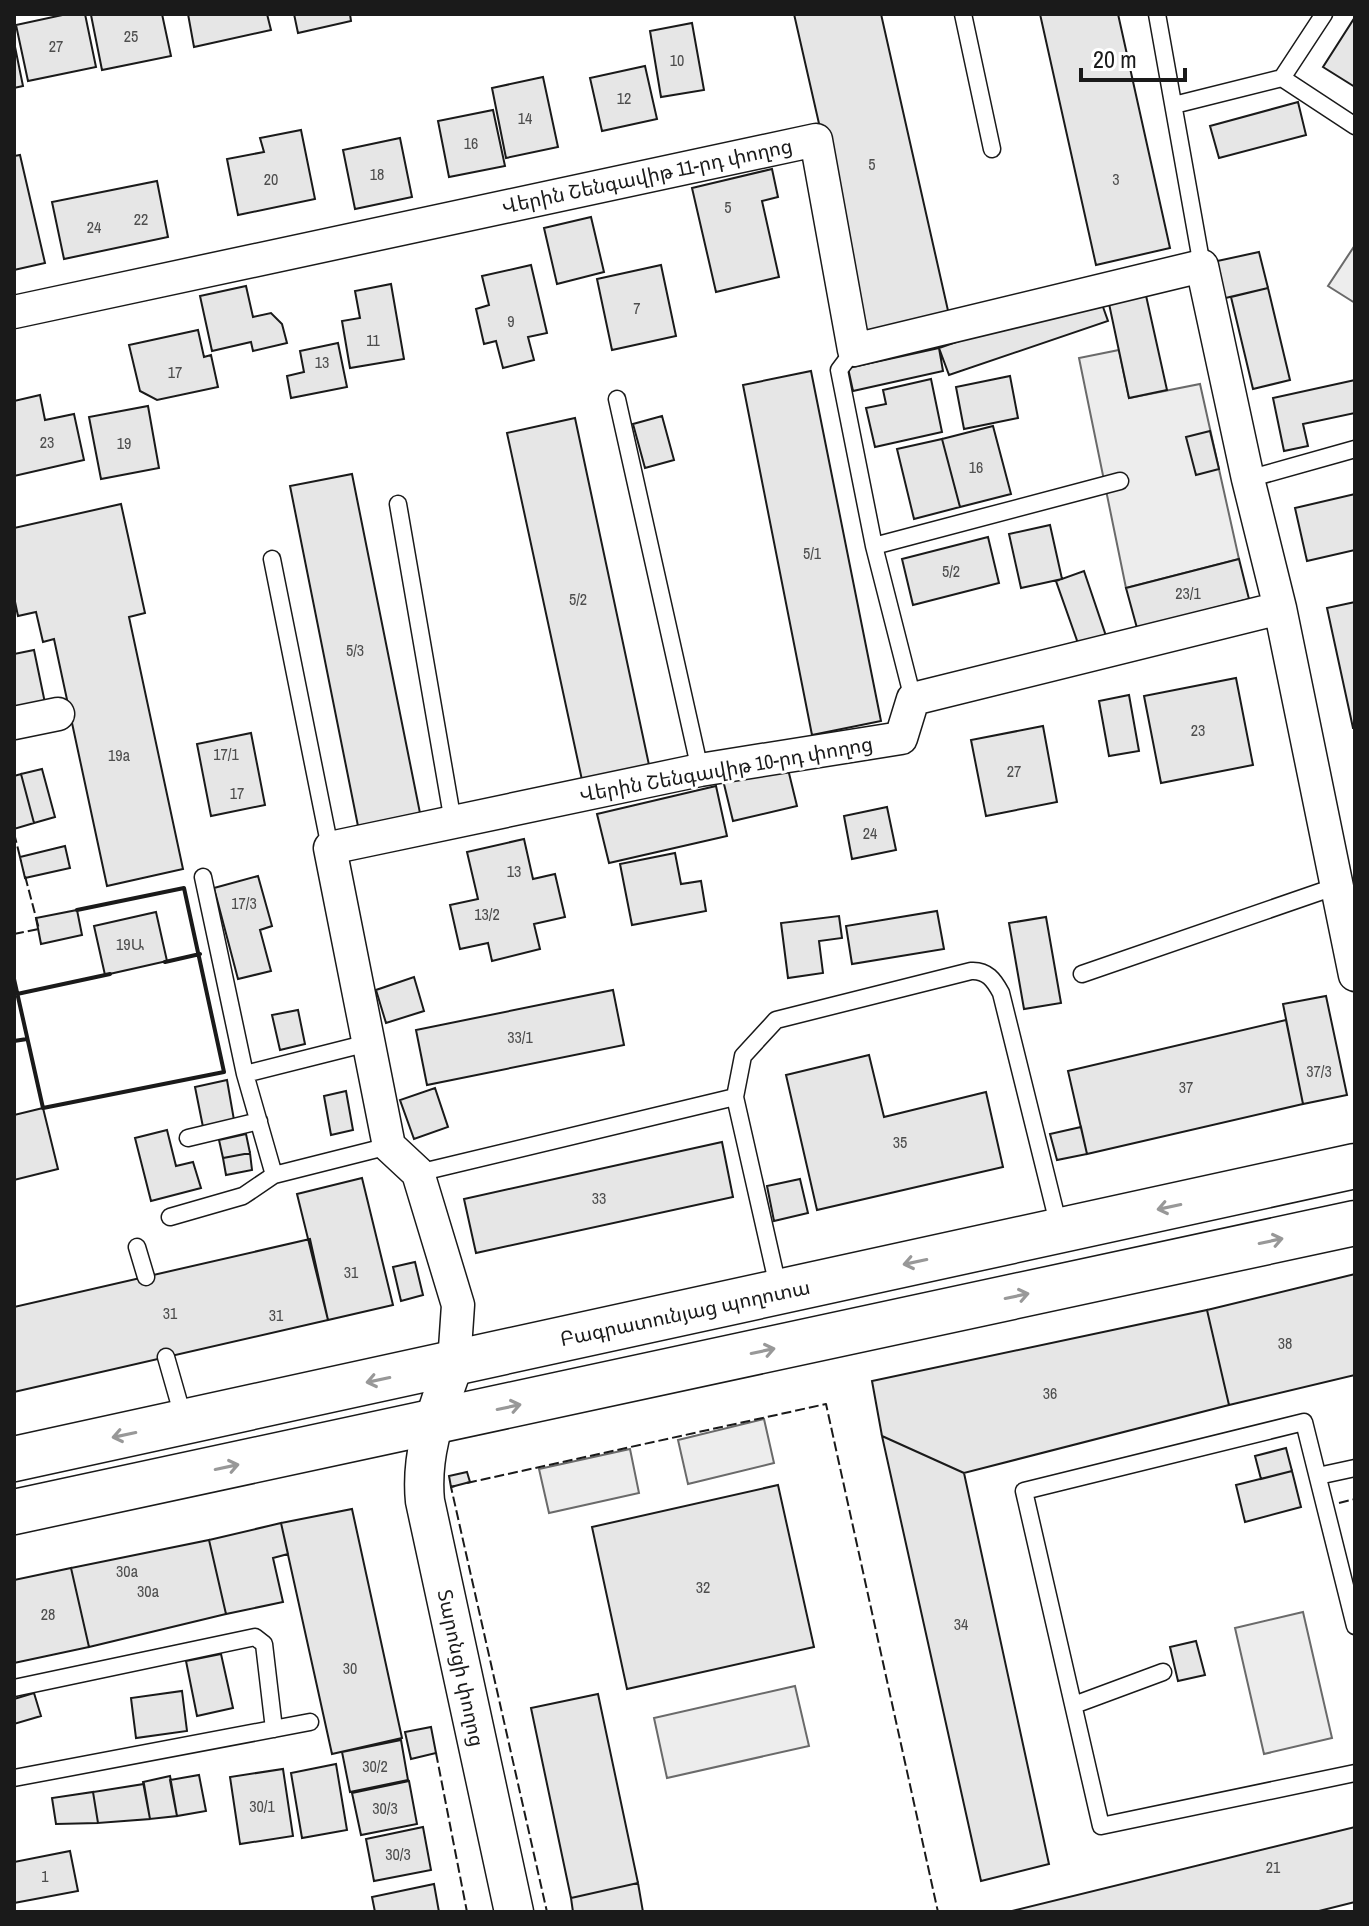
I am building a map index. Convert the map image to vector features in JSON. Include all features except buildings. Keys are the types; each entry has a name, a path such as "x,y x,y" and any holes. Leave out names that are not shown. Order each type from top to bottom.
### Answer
{"main road":[{"name":"Բագրատունյաց պողոտա","path":"14,1459 1355,1166"},
{"path":"14,1512 1355,1223"}],"street":[{"name":"Վերին Շենգավիթ 11-րդ փողոց","path":"14,312 816,140 854,350"},
{"path":"854,350 1202,266 1248,479 1280,608 1355,975"},
{"path":"913,699 1280,608"},
{"name":"Վերին Շենգավիթ 10-րդ փողոց","path":"330,848 700,770 901,738 913,699"},
{"path":"14,723 58,714"},
{"path":"330,848 389,1146 418,1173 458,1305 454,1363"},
{"name":"Տարոնցի փողոց","path":"454,1363 433,1423 422,1470 425,1501 514,1912"}],"lane":[{"path":"963,14 992,149"},
{"path":"1157,14 1202,266"},
{"path":"1174,105 1282,78 1324,14"},
{"path":"1282,78 1355,126"},
{"path":"854,350 839,370 874,546 913,699"},
{"path":"617,399 700,770"},
{"path":"1248,479 1355,449"},
{"path":"874,546 1120,481"},
{"path":"398,504 453,822"},
{"path":"272,559 330,848"},
{"path":"203,877 245,1074 274,1175"},
{"path":"1082,974 1337,886"},
{"path":"779,1292 735,1097 743,1056 776,1020 980,971 993,979 1001,993 1059,1231"},
{"path":"245,1074 368,1043"},
{"path":"418,1173 735,1097"},
{"path":"188,1138 259,1121"},
{"path":"170,1217 243,1196 274,1175 389,1146"},
{"path":"137,1247 146,1277"},
{"path":"166,1357 185,1422"},
{"path":"1355,1626 1304,1422 1024,1491 1101,1826 1355,1773"},
{"path":"1318,1476 1355,1468"},
{"path":"14,1688 255,1637 264,1644 274,1729"},
{"path":"1074,1705 1163,1672"},
{"path":"14,1778 310,1722"}],"shaded area":[{"path":"1355,245 1355,303 1328,286"},
{"path":"1119,350 1129,398 1200,384 1239,559 1126,588 1079,358"},
{"path":"764,1419 774,1463 688,1484 678,1440"},
{"path":"630,1449 639,1493 549,1513 539,1469"},
{"path":"1303,1612 1332,1738 1264,1754 1235,1628"},
{"path":"795,1686 809,1746 667,1778 654,1718"}],"fence":[{"path":"14,833 21,861"},
{"path":"14,934 39,929 24,872"},
{"path":"467,1483 826,1404 938,1912"},
{"path":"455,1486 451,1487 547,1912"},
{"path":"1339,1503 1355,1499"},
{"path":"436,1753 467,1912"}],"wall":[{"path":"14,979 43,1108 224,1072 184,888 77,910"},
{"path":"165,962 200,954"},
{"path":"17,994 110,974"},
{"path":"14,1041 27,1039"}]}
